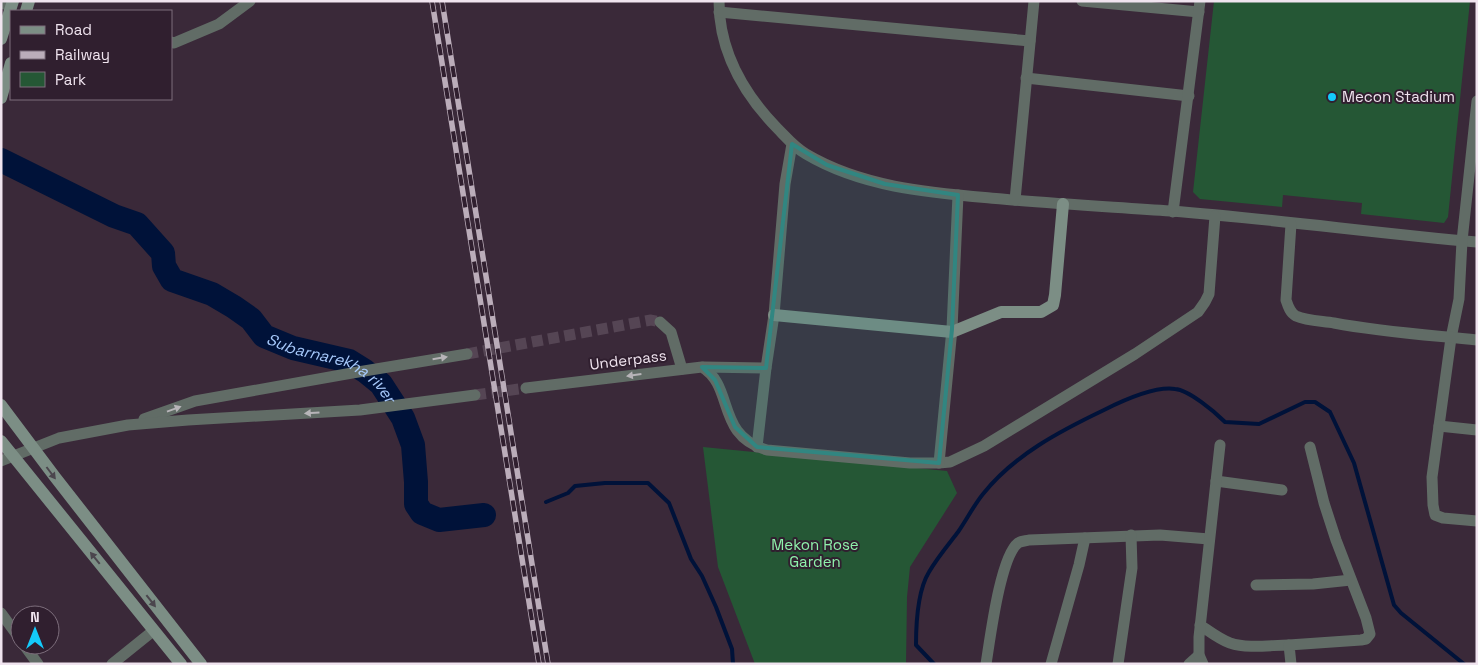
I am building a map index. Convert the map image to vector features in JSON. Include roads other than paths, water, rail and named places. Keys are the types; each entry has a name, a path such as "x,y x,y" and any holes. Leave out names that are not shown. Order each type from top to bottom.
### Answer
{"main road":[{"path":"1,39 8,4"},
{"path":"1,98 10,66"},
{"path":"774,315 952,332 1001,312 1041,312 1053,305 1063,204"},
{"path":"1,406 201,664"},
{"path":"1,441 7,458 181,664"}],"street":[{"path":"172,42 219,24 250,1"},
{"path":"1014,200 1034,1"},
{"path":"1082,1 1200,7 1173,212"},
{"path":"1030,41 719,7 721,30 726,50 735,70 749,94 792,144 805,154 827,164 885,184 914,190 958,195 1173,212 1477,242"},
{"path":"1026,78 1189,96"},
{"path":"1477,101 1462,241 1459,299 1451,338 1432,477 1433,511 1438,517 1477,521"},
{"path":"758,447 766,368 774,315 785,184 792,144"},
{"path":"939,463 952,332 958,195"},
{"path":"702,367 711,373 715,380 726,410 739,435 745,441 766,450 910,463 939,463 963,457 1135,354 1198,312 1209,294 1215,216"},
{"path":"1291,224 1286,300 1292,313 1304,318 1339,324 1477,340"},
{"name":"Underpass","path":"526,388 682,369 671,332 660,322"},
{"path":"128,425 195,401 352,372 467,354"},
{"path":"682,369 702,367 766,368"},
{"path":"7,458 59,438 128,425 360,410 475,394"},
{"path":"1439,426 1477,430"},
{"path":"1189,664 1201,659 1200,625 1220,445"},
{"path":"1200,625 1220,638 1236,644 1289,644 1361,640 1369,636 1370,630 1324,503 1310,447"},
{"path":"1216,481 1282,490"},
{"path":"986,664 997,593 1006,566 1018,543 1022,541 1131,535 1174,535 1209,539"},
{"path":"1118,664 1132,568 1131,535"},
{"path":"1051,664 1086,538"},
{"path":"1256,585 1313,584 1351,580"},
{"path":"1,613 10,625"},
{"path":"112,664 153,631"},
{"path":"1289,644 1291,664"}],"waterway":[{"name":"Subarnarekha river","path":"1,160 114,216 137,224 163,253 164,266 172,280 212,294 234,307 251,319 264,336 293,348 349,361 365,371 381,384 403,418 413,445 416,504 422,513 439,520 484,515"},
{"path":"934,664 916,645 917,617 922,588 932,567 983,494 1009,467 1039,445 1111,406 1148,392 1167,389 1181,390 1187,393 1208,407 1225,422 1259,424 1305,402 1315,402 1330,412 1354,463 1394,605 1401,613 1464,664"},
{"path":"546,502 568,493 575,486 605,483 648,483 669,503 691,559 702,576 716,607 732,649 733,664"}],"tunnel":[{"path":"467,354 651,320 660,322"},
{"path":"475,395 526,388"}],"railway":[{"path":"432,1 539,664"},
{"path":"442,1 548,664"}],"place":[{"name":"Mecon Stadium","path":"1332,97"}],"park label":[{"name":"Mekon Rose Garden","path":"815,554"}]}
